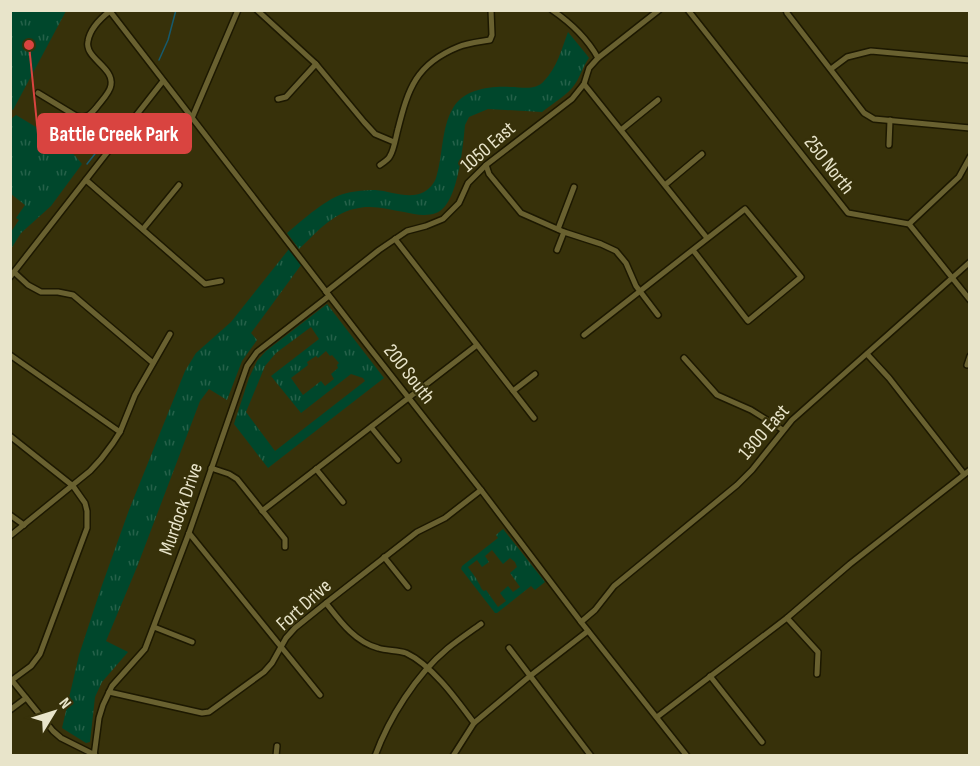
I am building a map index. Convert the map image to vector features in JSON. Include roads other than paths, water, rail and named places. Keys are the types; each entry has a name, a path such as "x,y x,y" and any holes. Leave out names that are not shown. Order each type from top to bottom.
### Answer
{"street":[{"path":"192,118 238,10"},
{"path":"258,10 316,64 375,134 394,142"},
{"path":"380,165 390,157 408,96 421,71 444,53 460,46 490,40 491,10"},
{"path":"552,10 579,31 598,58 659,10"},
{"name":"250 North","path":"688,10 848,213 909,224"},
{"path":"786,10 864,112 874,118 969,128"},
{"path":"38,93 76,116 84,118 91,114 111,84 110,76 89,50 87,42 100,19 109,11"},
{"name":"200 South","path":"109,11 687,756"},
{"path":"831,69 847,57 871,51 969,60"},
{"name":"1050 East","path":"328,294 407,231 443,219 459,203 468,183 486,165 572,99 584,84 589,68 598,58"},
{"path":"278,99 286,97 316,64"},
{"path":"153,363 72,295 41,292 12,274 163,81"},
{"path":"584,84 707,238"},
{"path":"621,130 658,100"},
{"path":"889,145 890,120"},
{"path":"664,184 702,154"},
{"path":"969,157 959,177 909,224 969,300"},
{"path":"486,165 489,174 521,213 561,231 616,251 626,263 640,291 658,315"},
{"path":"87,180 205,284 221,281"},
{"path":"142,229 179,184"},
{"path":"557,250 574,187"},
{"path":"584,335 745,208 801,278 748,321 693,250"},
{"path":"395,239 534,418"},
{"name":"1300 East","path":"581,622 595,610 614,586 737,485 792,420 969,262"},
{"name":"Murdock Drive","path":"95,755 99,718 103,705 112,686 145,649 189,533 247,366 257,352 328,294"},
{"path":"10,536 73,486 101,459 120,432 135,395 170,334"},
{"path":"262,511 477,345"},
{"path":"657,717 787,618 850,564 967,472 867,354"},
{"path":"10,355 120,432"},
{"path":"967,365 969,356"},
{"path":"684,358 717,395 751,410 783,430"},
{"path":"513,391 535,374"},
{"path":"371,427 398,460"},
{"path":"10,436 73,486 87,510 87,528 40,654 31,666 11,679 48,726 61,738 95,755"},
{"path":"211,468 237,479 285,539 285,547"},
{"path":"316,469 343,502"},
{"name":"Fort Drive","path":"109,693 202,713 209,712 264,672 272,663 285,638 295,628 417,532 445,518 481,490"},
{"path":"10,514 24,525"},
{"path":"189,533 320,695"},
{"path":"384,557 408,587"},
{"path":"326,603 360,641 377,648 405,653 427,668 454,696 474,723"},
{"path":"787,618 818,652 818,674"},
{"path":"375,756 382,736 401,702 427,668 446,649 481,624"},
{"path":"154,627 192,642"},
{"path":"453,756 474,723 588,631"},
{"path":"509,648 591,756"},
{"path":"710,676 762,742"},
{"path":"10,710 26,698"},
{"path":"276,756 277,746"}],"waterway":[{"path":"159,60 168,40 176,10"},
{"path":"87,164 120,122"}],"place":[{"name":"Battle Creek Park","path":"29,45"}]}
